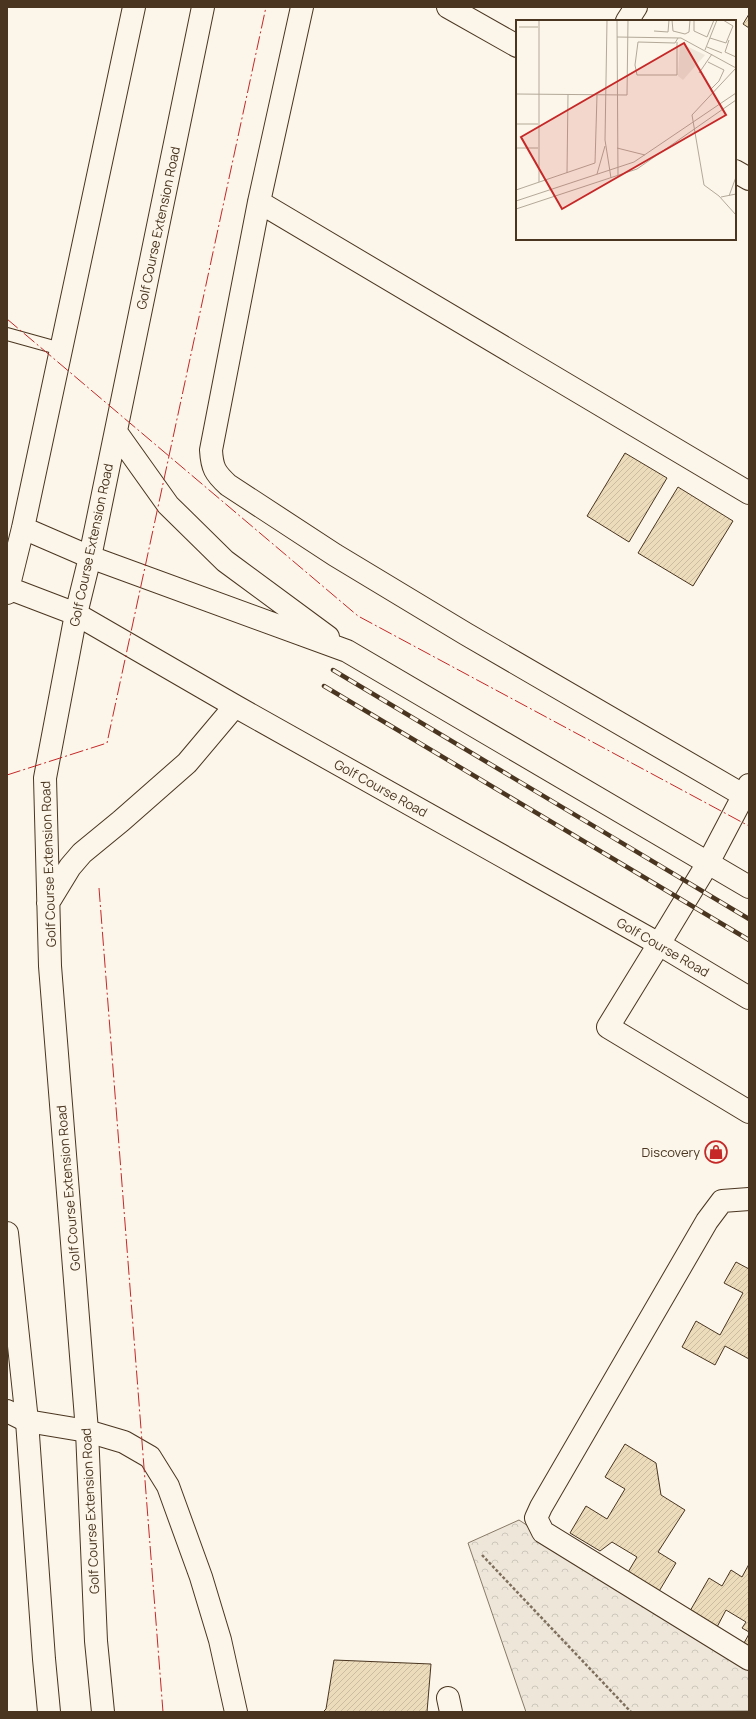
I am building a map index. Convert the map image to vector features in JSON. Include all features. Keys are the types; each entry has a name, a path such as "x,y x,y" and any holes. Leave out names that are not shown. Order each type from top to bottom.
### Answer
{"main road":[{"path":"7,590 23,528 134,7"},
{"name":"Golf Course Extension Road","path":"103,1712 96,1641 87,1431 52,982 48,903 45,778 76,614 90,557 203,7"},
{"path":"302,7 260,202 211,450 212,464 217,474 228,485 335,555 466,634 746,790 708,863 608,1027 749,1112"},
{"path":"448,7 516,45"},
{"path":"628,20 636,7"},
{"path":"736,172 749,179"},
{"path":"260,202 749,493"},
{"path":"116,432 168,505 220,556 348,651 749,887"},
{"path":"23,528 90,557 348,651"},
{"name":"Golf Course Road","path":"7,590 76,614 235,706 659,944 749,998"},
{"path":"48,903 70,867 82,853 121,821 186,763 206,742 235,706"},
{"path":"749,1199 722,1201 707,1221 536,1518 543,1532 749,1659"},
{"path":"7,1233 28,1421 43,1651 49,1712"},
{"path":"7,1411 28,1421 87,1431 124,1442 150,1458 168,1486 201,1577 220,1640 236,1712"}],"lane":[{"path":"7,334 61,349"}],"path":[{"path":"482,1555 631,1712"}],"green space":[{"path":"519,1520 749,1671 749,1711 526,1712 468,1543"}],"building":[{"path":"749,14 749,28 743,24"},
{"path":"625,453 667,478 629,542 587,516"},
{"path":"678,487 733,521 693,586 638,553"},
{"path":"736,1262 749,1269 749,1359 725,1346 715,1365 682,1347 696,1321 720,1335 743,1293 724,1283"},
{"path":"625,1444 656,1463 661,1495 685,1510 658,1552 676,1563 655,1598 624,1579 637,1557 612,1542 600,1551 570,1533 586,1506 607,1519 625,1489 605,1477"},
{"path":"749,1564 749,1632 742,1628 746,1622 726,1610 717,1627 690,1611 709,1578 722,1586 731,1570 742,1577"},
{"path":"749,1634 749,1646 744,1643"},
{"path":"334,1660 431,1664 427,1712 323,1712 326,1709"}],"railway":[{"path":"333,670 749,919"},
{"path":"324,686 749,940"}],"power":[{"path":"7,775 107,743 266,7"},
{"path":"7,319 358,616 749,826"},
{"path":"99,888 163,1712"}],"place":[{"name":"Discovery","path":"716,1152"}]}
